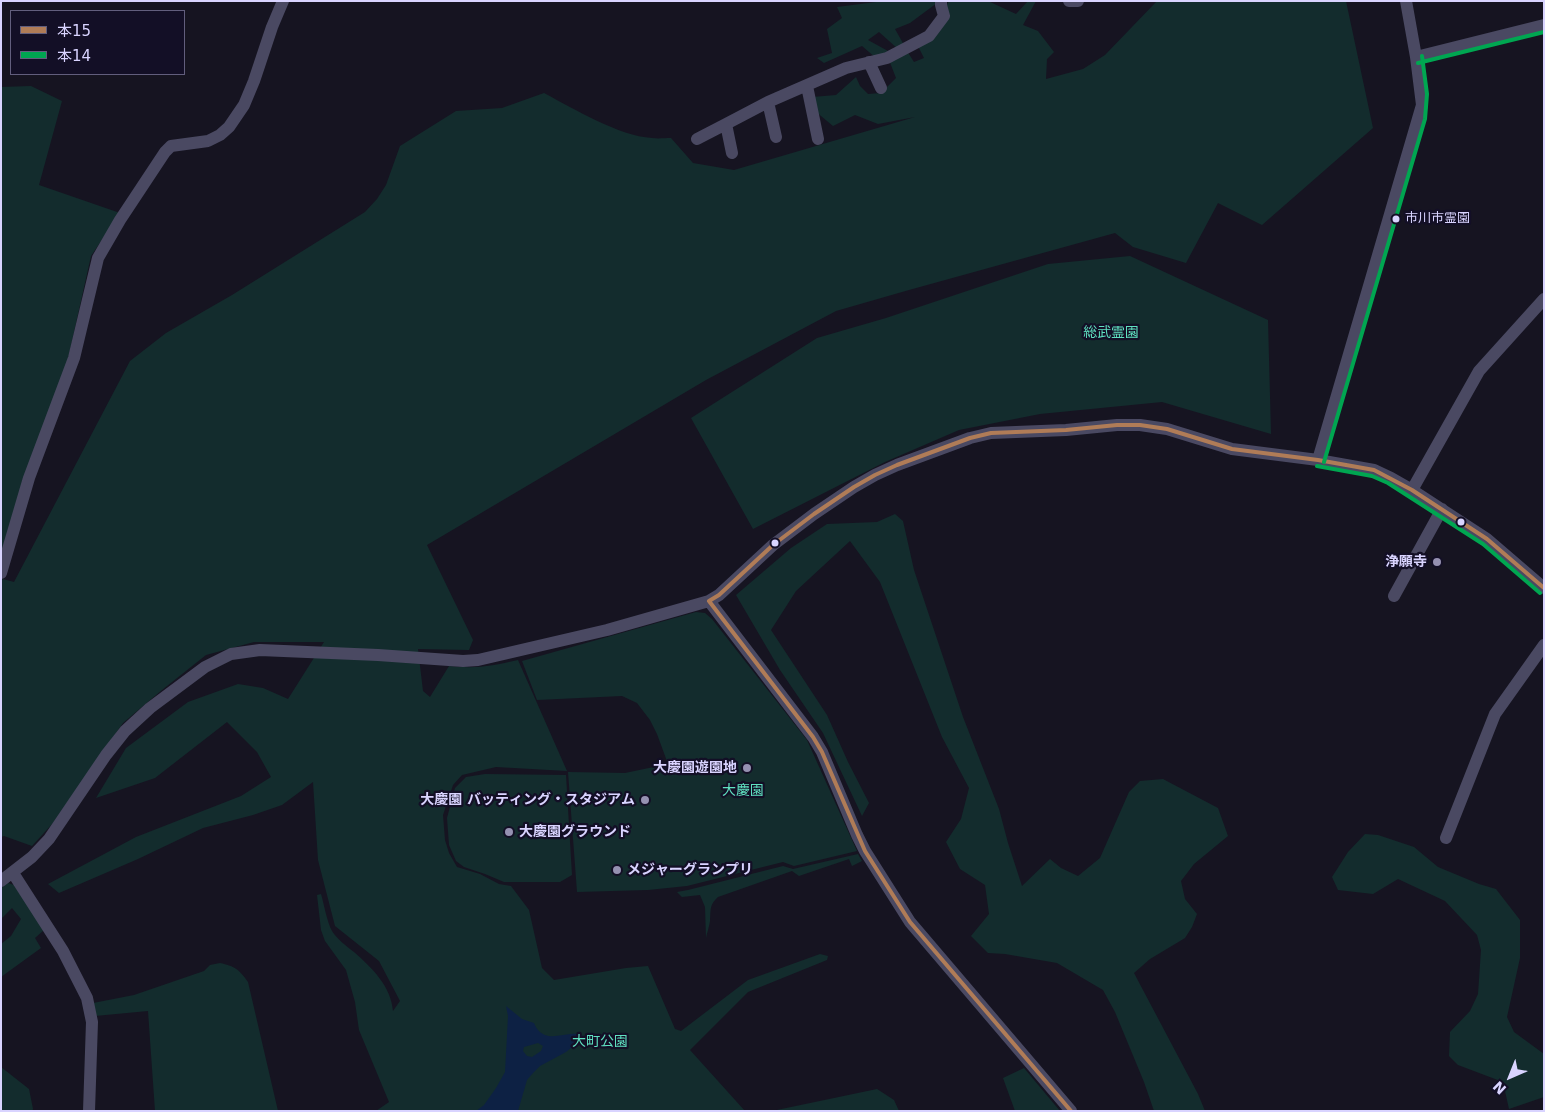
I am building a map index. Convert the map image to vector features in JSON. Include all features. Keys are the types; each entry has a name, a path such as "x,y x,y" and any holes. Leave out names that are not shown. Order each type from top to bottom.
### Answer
{"street":[{"path":"1,573 29,478 74,358 98,258 120,220 165,152 171,146 208,141 220,135 229,127 244,105 283,1"},
{"path":"697,139 768,102 846,68 887,58 929,36 943,19 941,1"},
{"path":"1069,1 1078,1"},
{"path":"1318,460 1422,105 1406,1"},
{"path":"1416,57 1544,26"},
{"path":"869,62 881,88"},
{"path":"807,86 818,140"},
{"path":"768,102 776,137"},
{"path":"726,124 732,154"},
{"path":"1412,490 1479,370 1544,299"},
{"path":"1,882 32,857 49,839 124,731 150,708 205,667 231,654 260,650 478,660 608,630 708,601 725,590 773,545 854,487 897,465 970,438 991,433 1140,425 1167,429 1232,449 1318,460 1374,470 1412,490 1487,539 1544,588"},
{"path":"1394,596 1442,509"},
{"path":"708,601 813,737 822,752 865,851 910,922 1071,1111"},
{"path":"1446,838 1495,714 1544,646"},
{"path":"13,873 63,951 87,998 92,1022 89,1111"}],"green space":[{"path":"884,1 938,1 910,23 895,29 904,45 898,49 879,32 868,40 888,51 876,58 862,46 824,63 817,58 832,53 827,29 842,18 837,7"},
{"name":"大町公園","path":"949,1 988,1 1016,14 1028,1 1036,1 1023,25 1038,31 1054,52 1047,59 1046,79 1083,69 1105,55 1157,1 1346,1 1373,128 1262,225 1218,203 1186,263 1133,247 1115,233 836,311 706,380 427,545 473,640 469,650 418,649 423,691 430,697 449,666 484,666 518,660 567,771 496,767 462,775 453,785 443,815 445,840 449,853 457,867 480,874 499,884 511,886 529,910 542,968 554,980 648,966 675,1029 681,1031 748,980 820,954 828,956 827,960 748,992 690,1050 745,1111 376,1111 389,1102 359,1030 355,1002 346,970 325,941 321,930 317,895 321,894 327,918 336,937 380,978 389,993 393,1011 400,1001 379,961 335,926 318,860 313,782 282,805 203,828 138,859 59,893 48,884 136,837 241,796 271,777 257,752 227,722 155,778 96,798 126,748 188,702 238,684 263,688 288,699 324,642 254,642 206,655 123,723 53,823 32,846 4,836 1,837 1,581 3,579 14,582 130,361 166,333 232,295 365,212 386,185 400,146 456,111 502,108 544,93 597,121 625,132 654,138 671,138 693,163 734,170 915,117 878,124 855,115 833,126 815,111 812,97 836,95 856,77 860,86 868,94 881,93 896,78 889,60 907,51 914,62 924,58 918,46 929,41 950,16 944,9"},
{"path":"31,86 62,101 39,185 120,213 91,256 68,359 1,560 1,87"},
{"name":"総武霊園","path":"1130,256 1268,320 1271,434 1162,402 1040,414 959,430 885,462 753,529 691,418 817,338 886,318 1048,264"},
{"path":"895,514 903,521 914,570 963,717 999,809 1022,886 1050,859 1061,868 1078,876 1100,858 1129,792 1140,781 1163,779 1218,808 1228,836 1194,864 1181,881 1185,899 1197,914 1192,927 1185,938 1150,959 1134,973 1198,1094 1205,1111 1154,1111 1115,1012 1103,990 1057,963 988,953 971,936 989,914 985,885 960,869 946,842 961,819 969,788 942,737 880,582 850,541 796,591 771,630 827,715 869,803 862,816 823,733 780,670 736,595 791,548 827,524 877,522"},
{"name":"大慶園","path":"696,612 705,613 712,619 807,740 857,851 794,866 783,862 687,886 648,890 577,892 568,772 625,773 668,764 650,720 637,703 622,696 537,700 522,661"},
{"name":"大慶園グラウンド","path":"485,774 566,775 572,875 560,882 504,882 464,867 456,861 449,845 447,818 455,788 466,777"},
{"path":"1365,834 1378,835 1414,847 1438,867 1496,889 1520,920 1520,958 1507,1017 1514,1032 1544,1054 1544,1097 1509,1109 1503,1082 1458,1065 1449,1056 1450,1032 1470,1011 1478,994 1481,950 1477,935 1445,901 1398,879 1373,894 1338,890 1332,877 1348,852"},
{"path":"858,854 862,861 852,866 849,859 799,876 792,871 718,897 712,905 706,938 705,907 700,895 682,897 677,892 783,866 793,869"},
{"path":"8,883 14,885 44,930 35,938 41,948 1,977 1,944 11,936 21,919 12,908 1,919 1,888"},
{"path":"220,963 236,969 248,982 278,1111 155,1111 148,1011 95,1016 93,1003 134,995 204,971 210,965"},
{"path":"1,1067 29,1089 32,1111 1,1111"},
{"path":"1024,1068 1060,1111 1015,1111 1003,1078"},
{"path":"877,1089 894,1100 899,1111 772,1111"}],"water":[{"path":"506,1006 522,1019 534,1023 543,1034 555,1036 579,1034 585,1037 566,1052 540,1066 533,1073 527,1080 518,1111 476,1111 484,1105 505,1072 508,1016","holes":["538,1043 543,1046 541,1051 532,1057 527,1056 523,1051 524,1047"]}],"transit line":[{"name":"本14","path":"1418,63 1544,32"},
{"name":"本14","path":"1324,462 1425,119 1427,94 1422,56"},
{"name":"本15","path":"709,601 719,595 773,545 814,514 854,487 897,465 970,438 991,433 1066,430 1117,425 1140,425 1167,429 1232,449 1318,460 1374,470 1412,490 1487,539 1544,588"},
{"name":"本14","path":"1317,466 1372,476 1388,483 1483,544 1540,593"},
{"name":"本15","path":"709,601 813,737 822,752 865,851 910,922 1071,1111"}],"place":[{"name":"市川市霊園","path":"1396,219"},
{"name":"浄願寺","path":"1437,562"},
{"name":"大慶園遊園地","path":"747,768"},
{"name":"大慶園 バッティング・スタジアム","path":"645,800"},
{"name":"大慶園グラウンド","path":"509,832"},
{"name":"メジャーグランプリ","path":"617,870"}]}
